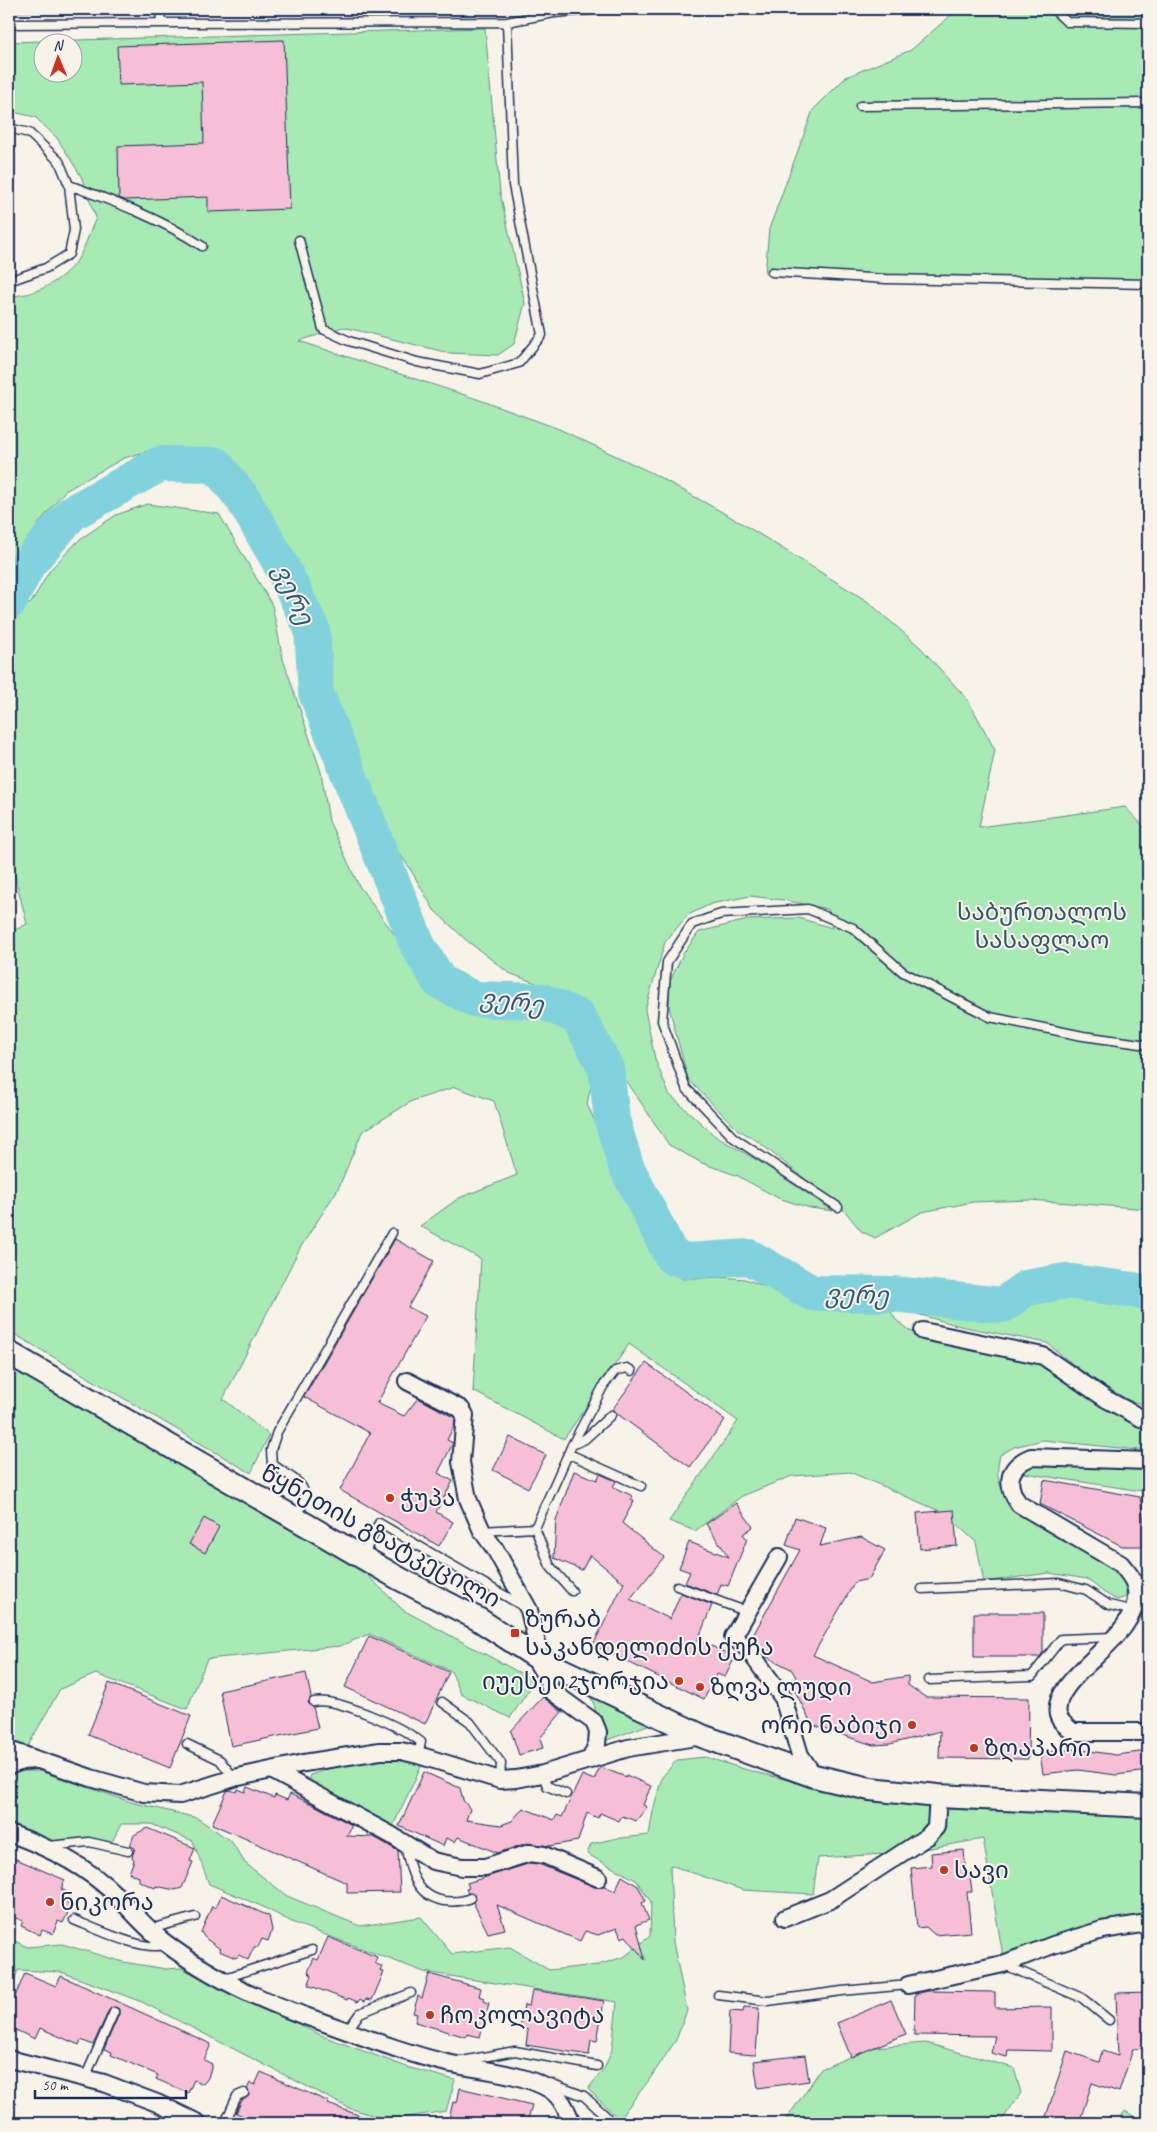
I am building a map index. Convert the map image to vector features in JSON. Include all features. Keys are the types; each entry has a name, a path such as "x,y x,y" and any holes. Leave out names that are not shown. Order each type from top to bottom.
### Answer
{"main road":[{"name":"წყნეთის გზატკეცილი","path":"9,1353 362,1558 478,1619 537,1657 702,1736 814,1776 870,1789 938,1796 1148,1806"}],"street":[{"path":"923,1331 1043,1356 1106,1399 1148,1420"},
{"path":"407,1382 462,1410 465,1415 466,1421 461,1462 468,1499 482,1530 495,1548 529,1610 537,1657 548,1680 550,1690 594,1722 598,1732 597,1744 590,1760"},
{"path":"1148,1461 1031,1457 1019,1462 1013,1471 1011,1482 1012,1494 1019,1504 1120,1564 1132,1577 1136,1590 1134,1611 1125,1626 1065,1689 1058,1704 1058,1716 1064,1725 1073,1732 1148,1732"},
{"path":"779,1557 733,1637 748,1649 783,1698 800,1755 814,1776"},
{"path":"9,1750 91,1778 144,1793 161,1795 190,1793 234,1778 304,1763 380,1750 401,1751 418,1755 500,1780 543,1774 628,1748 702,1736"},
{"path":"9,1766 22,1761 38,1760"},
{"path":"273,1771 405,1843 433,1861 462,1867 485,1867 530,1853 544,1855 598,1878"},
{"path":"785,1918 830,1900 928,1836 936,1827 938,1796"},
{"path":"9,1833 46,1846 80,1866 115,1894 164,1943 223,1979 266,2000 406,2052 447,2063 514,2076 550,2090 566,2106 572,2123"},
{"path":"908,1985 1003,1964 1053,1945 1102,1930 1148,1923"},
{"path":"9,2059 104,2083 157,2103 198,2123"}],"lane":[{"path":"160,9 161,23"},
{"path":"9,24 507,22 554,13 602,9 681,9"},
{"path":"1053,9 1068,22 1148,23"},
{"path":"299,240 323,329 349,341 417,362 480,374 519,363 542,335 513,185 507,22"},
{"path":"860,106 1148,103"},
{"path":"9,128 30,133 59,161 69,185 74,230 69,254 46,268 9,281"},
{"path":"69,185 110,200 180,231 202,246"},
{"path":"772,272 886,279 1148,284"},
{"path":"838,1207 734,1138 686,1088 662,1021 667,962 692,924 722,914 808,909 853,928 903,972 990,1017 1083,1036 1148,1045"},
{"path":"295,1519 305,1504 303,1487 272,1464 271,1450 277,1432 392,1233"},
{"path":"572,1591 550,1566 535,1528 572,1446 604,1385 615,1371 627,1368 632,1371"},
{"path":"572,1446 585,1439 611,1415"},
{"path":"569,1454 641,1486"},
{"path":"362,1558 379,1523 529,1610"},
{"path":"482,1530 535,1528"},
{"path":"922,1589 1059,1583 1086,1590 1109,1605 1134,1611"},
{"path":"677,1586 748,1612"},
{"path":"929,1680 1032,1676 1061,1639 1114,1637"},
{"path":"314,1702 327,1701 342,1705 410,1733 420,1742 418,1755"},
{"path":"442,1702 470,1722 488,1744 502,1763 500,1780"},
{"path":"187,1744 220,1760 234,1778"},
{"path":"543,1774 546,1786 566,1794"},
{"path":"46,1846 89,1842 128,1851"},
{"path":"405,1843 413,1878 422,1890 434,1899 452,1902 464,1901 470,1898"},
{"path":"148,1929 195,1917"},
{"path":"74,1920 138,1945 159,1947 164,1943"},
{"path":"223,1979 312,1950"},
{"path":"1003,1964 1082,1998 1109,2020"},
{"path":"718,1995 768,2001 842,1991 908,1985"},
{"path":"347,2031 360,2013 411,1993"},
{"path":"85,2078 114,2012"},
{"path":"447,2063 514,2052 596,2066"},
{"path":"514,2076 541,2080 567,2088 584,2096 607,2117"},
{"path":"226,2123 237,2096 244,2093"},
{"path":"561,2123 566,2106"}],"green space":[{"path":"9,9 128,9 9,12"},
{"path":"958,9 1148,9 1148,288 893,282 765,274 769,229 813,110 846,77 911,50"},
{"name":"საბურთალოს სასაფლაო","path":"485,28 500,193 525,303 514,344 498,355 449,353 343,327 299,341 477,399 559,429 652,473 738,521 867,601 920,647 968,700 995,750 979,827 1125,807 1148,831 1148,1209 1030,1200 973,1202 922,1212 875,1238 861,1231 845,1211 756,1140 737,1129 688,1079 669,1007 670,981 683,954 699,932 747,920 799,918 832,928 828,909 783,900 750,896 711,904 688,915 665,942 645,1010 655,1059 669,1094 715,1136 762,1163 833,1211 810,1208 778,1198 738,1176 702,1163 669,1145 614,1062 597,1023 562,993 509,973 466,940 434,910 409,867 384,833 360,783 321,657 318,627 284,549 226,460 155,449 124,458 65,491 40,522 9,575 9,296 36,291 68,271 80,255 96,218 81,176 57,138 35,117 9,111 9,42 32,41 32,82 82,82 82,40"},
{"path":"147,504 219,514 272,605 283,659 321,772 329,821 359,886 435,990 470,1002 543,1009 573,1030 593,1077 587,1104 659,1262 683,1279 720,1277 745,1279 808,1302 887,1305 896,1320 912,1332 953,1343 1043,1361 1148,1424 1148,1451 1043,1440 1014,1447 1000,1455 998,1470 1001,1487 1013,1503 1119,1571 1126,1589 1126,1597 1117,1600 1087,1579 1049,1573 984,1582 976,1542 944,1513 850,1472 792,1476 742,1496 695,1531 669,1521 738,1421 629,1344 564,1439 473,1391 481,1259 420,1226 459,1198 517,1175 494,1101 455,1087 412,1101 362,1132 338,1189 300,1248 223,1399 269,1435 251,1473 9,1331 9,933 27,924 9,853 9,614 31,603 50,570 80,539 116,515"},
{"path":"1105,1291 1148,1303 1148,1406 1128,1400 1086,1375 1047,1343 960,1326 910,1312 907,1304 1008,1313 1025,1302 1050,1292"},
{"path":"9,1359 357,1565 403,1610 535,1681 510,1718 461,1694 451,1671 369,1634 340,1646 207,1659 187,1709 96,1674 60,1689 28,1746 9,1742"},
{"path":"1148,1464 1148,1492 1024,1473 1024,1465"},
{"path":"583,1687 616,1708 653,1723 591,1746 596,1715 593,1702"},
{"path":"379,1756 426,1756 393,1826 308,1782 310,1775 346,1763"},
{"path":"705,1757 754,1772 857,1796 949,1809 1148,1817 1148,1917 1074,1932 1003,1956 983,1839 901,1853 818,1858 813,1894 743,1890 670,1865 673,1942 687,2010 676,2040 649,2080 619,2119 588,2089 605,2067 612,2050 617,2002 424,1972 294,1923 261,1906 209,1884 193,1841 151,1824 121,1824 112,1842 60,1848 20,1832 9,1821 9,1779 12,1774 23,1771 40,1771 131,1802 197,1818 231,1841 245,1863 287,1896 360,1926 421,1917 452,1954 510,1947 549,1970 598,1965 624,1957 650,1936 651,1902 636,1880 587,1854 591,1844 613,1839 649,1835 662,1777 677,1760"},
{"path":"9,1938 27,1947 62,1944 123,1962 166,1969 181,1968 325,2037 407,2067 455,2080 446,2111 388,2120 349,2108 142,2002 61,1972 18,1970 9,1992"},
{"path":"926,2043 1014,2068 1021,2093 1000,2123 790,2123 785,2121 821,2069 873,2047"},
{"path":"1125,2111 1145,2123 1117,2123"}],"building":[{"path":"284,40 290,209 208,212 208,197 125,200 119,198 118,146 204,143 202,82 119,85 117,46"},
{"path":"395,1239 434,1261 408,1307 426,1316 377,1403 404,1416 418,1398 455,1418 454,1426 447,1440 453,1443 438,1473 453,1481 436,1512 453,1522 439,1546 340,1490 370,1433 304,1397"},
{"path":"646,1363 725,1420 690,1467 612,1410"},
{"path":"510,1437 546,1455 528,1488 493,1470"},
{"path":"574,1471 597,1480 600,1474 616,1481 613,1487 633,1496 631,1499 634,1501 622,1523 664,1557 630,1599 670,1619 681,1593 712,1605 698,1640 735,1657 725,1677 717,1674 704,1699 593,1645 624,1583 590,1555 582,1570 554,1558 556,1520"},
{"path":"1044,1480 1140,1497 1148,1546 1122,1546 1040,1504"},
{"path":"736,1503 753,1527 743,1534 747,1539 728,1586 721,1584 717,1595 685,1583 690,1572 679,1568 689,1542 729,1557 706,1524"},
{"path":"954,1510 957,1546 920,1549 917,1513"},
{"path":"795,1517 826,1528 820,1546 861,1537 885,1550 869,1579 855,1582 813,1655 873,1682 908,1676 908,1685 925,1697 1029,1698 1028,1759 939,1758 940,1731 890,1744 873,1745 812,1725 794,1689 796,1677 791,1669 765,1656 751,1639 800,1550 786,1545"},
{"path":"204,1518 219,1527 205,1553 189,1544"},
{"path":"974,1613 1043,1613 1043,1652 1040,1657 974,1657"},
{"path":"369,1636 449,1672 425,1724 345,1687"},
{"path":"306,1673 311,1697 308,1703 313,1707 318,1728 231,1746 220,1691"},
{"path":"109,1683 191,1716 170,1768 88,1735"},
{"path":"543,1697 562,1712 540,1738 543,1748 519,1755 511,1731"},
{"path":"1076,1749 1116,1755 1148,1751 1148,1771 1116,1775 1078,1770 1043,1774 1040,1753"},
{"path":"600,1767 626,1777 626,1775 651,1786 643,1805 647,1807 636,1821 622,1816 619,1821 600,1813 598,1818 587,1813 578,1841 549,1846 527,1843 498,1853 458,1837 455,1842 446,1838 443,1846 399,1826 424,1772 460,1788 463,1800 470,1809 466,1820 501,1825 512,1821 523,1808 554,1820 557,1815 562,1817 582,1775 594,1780"},
{"path":"247,1787 274,1798 275,1795 287,1800 290,1794 352,1825 347,1836 374,1837 398,1851 400,1892 347,1893 347,1883 212,1824 227,1791 237,1792 238,1789 245,1792"},
{"path":"147,1828 195,1848 190,1861 193,1862 182,1888 175,1890 156,1886 155,1888 139,1881 139,1877 129,1873 134,1860 132,1857 135,1848 130,1846 134,1835"},
{"path":"964,1850 966,1876 970,1876 972,1892 967,1892 971,1932 935,1935 926,1927 917,1928 911,1868 932,1866 931,1853"},
{"path":"9,1856 65,1880 61,1889 71,1894 67,1904 71,1906 63,1923 58,1921 53,1934 42,1930 40,1935 21,1926 23,1921 9,1915"},
{"path":"531,1863 541,1865 595,1887 604,1886 615,1891 622,1876 638,1886 646,1901 642,1903 649,1920 636,1925 645,1960 626,1936 621,1938 617,1928 598,1935 585,1931 580,1941 497,1905 505,1929 488,1933 473,1902 475,1895 468,1893 466,1889 469,1888 467,1883"},
{"path":"221,1895 269,1916 272,1930 268,1941 262,1939 258,1947 254,1947 248,1960 239,1955 236,1958 219,1951 220,1949 205,1938 201,1932 212,1906 215,1908"},
{"path":"328,1937 377,1957 375,1963 382,1967 380,1971 384,1972 372,2000 366,1999 365,2002 360,1999 358,2002 348,1998 347,2000 308,1985 312,1976 308,1972 314,1958 318,1960"},
{"path":"25,1973 56,1986 61,1976 211,2044 204,2060 212,2064 208,2078 203,2084 194,2080 188,2093 156,2079 158,2075 111,2055 112,2052 104,2049 119,2014 119,2009 116,2007 109,2010 93,2045 81,2040 79,2045 40,2028 35,2039 9,2027 9,2011"},
{"path":"429,1974 481,1988 479,1996 485,1998 484,2001 489,2003 480,2037 467,2034 466,2037 415,2022 417,2014 413,2013 418,1996 422,1998"},
{"path":"532,1990 604,2001 597,2041 591,2040 589,2055 526,2045 528,2030 520,2028 524,2005 529,2006"},
{"path":"928,1991 995,1992 995,2008 1052,2007 1052,2051 1008,2050 1007,2057 991,2053 995,2036 914,2035 915,1994"},
{"path":"1148,1992 1148,2048 1133,2049 1119,2092 1092,2083 1079,2123 1044,2123 1067,2051 1099,2062 1102,2051 1118,2056 1116,1993"},
{"path":"891,2000 906,2034 851,2057 837,2023"},
{"path":"744,2007 759,2008 756,2055 728,2053 730,2011 743,2012"},
{"path":"805,2055 809,2081 758,2088 754,2061"},
{"path":"261,2072 329,2102 328,2104 375,2121 375,2123 258,2123 236,2113 242,2100 249,2096 247,2089 250,2083 255,2085"},
{"path":"460,2088 532,2105 527,2123 448,2123 453,2102 457,2103"}],"waterway":[{"name":"ვერე","path":"9,602 28,564 72,513 160,464 216,465 243,499 279,561 312,629 316,693 418,946 440,982 474,999 542,1001 578,1017 606,1068 612,1120 626,1166 672,1257 687,1261 749,1257 812,1293 893,1294 1003,1305 1026,1288 1065,1281 1148,1292"}],"place":[{"name":"ჭუპა","path":"390,1498"},
{"name":"ზურაბ საკანდელიძის ქუჩა","path":"515,1633"},
{"name":"იუესეი2ჯორჯია","path":"679,1681"},
{"name":"ზღვა ლუდი","path":"700,1687"},
{"name":"ორი ნაბიჯი","path":"912,1725"},
{"name":"ზღაპარი","path":"974,1748"},
{"name":"სავი","path":"944,1870"},
{"name":"ნიკორა","path":"50,1902"},
{"name":"ჩოკოლავიტა","path":"430,2015"}]}
